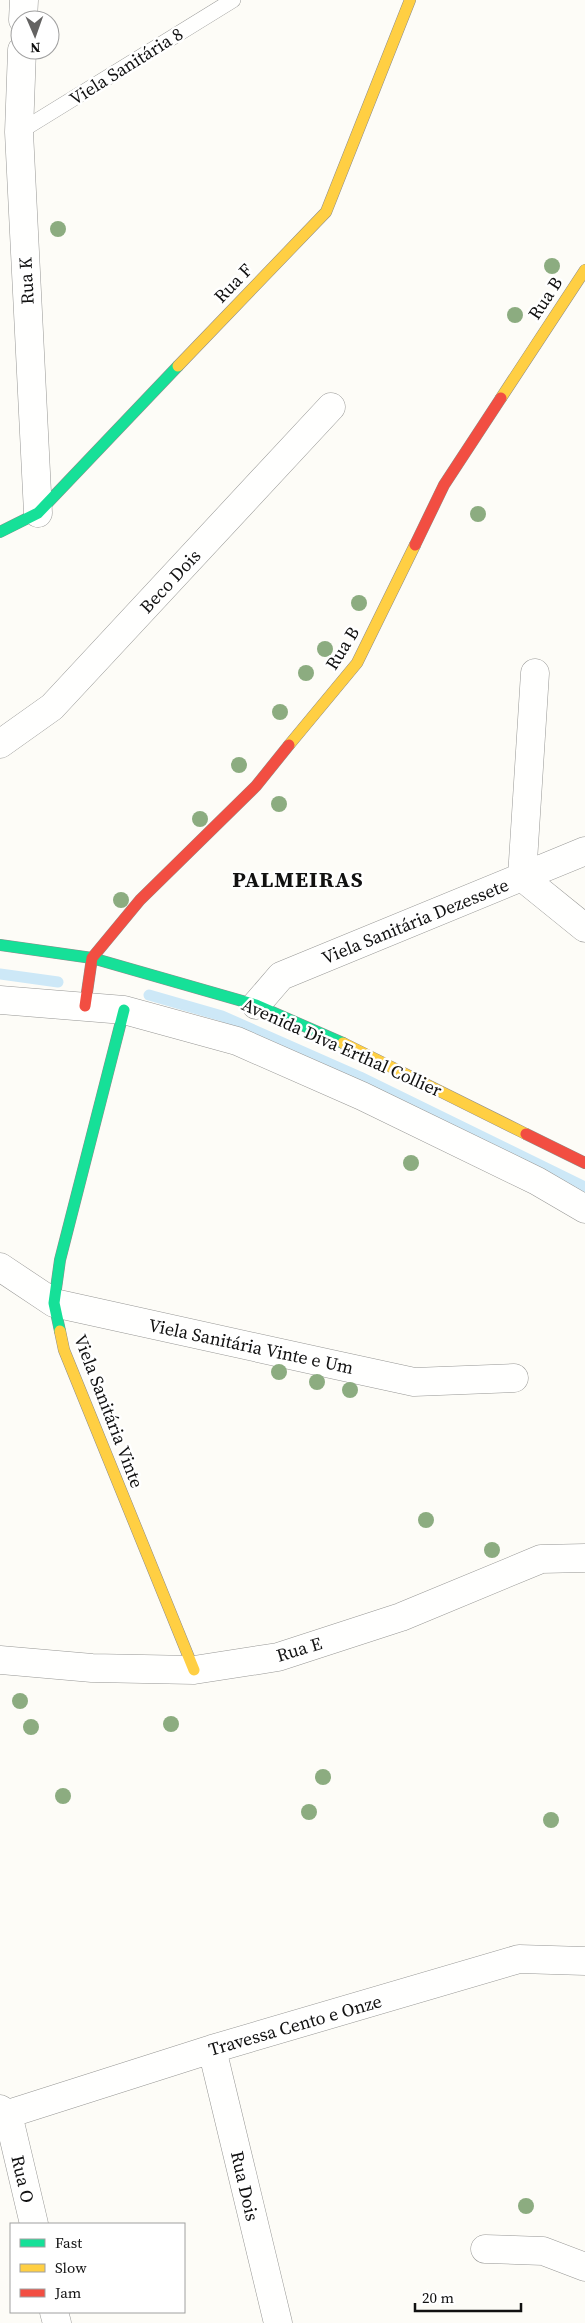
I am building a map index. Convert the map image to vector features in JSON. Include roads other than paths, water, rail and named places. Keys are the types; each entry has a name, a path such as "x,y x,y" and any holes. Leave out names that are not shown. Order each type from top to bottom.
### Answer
{"street":[{"name":"Rua F","path":"0,532 38,513 326,212 409,1"},
{"name":"Rua K","path":"22,60 19,132 38,513"},
{"name":"Rua B","path":"92,958 140,900 256,786 357,663 444,484 585,270"},
{"name":"Beco Dois","path":"0,744 52,707 331,407"},
{"path":"535,673 522,878 585,928"},
{"name":"Viela Sanitária Dezessete","path":"256,1004 281,976 585,852"},
{"name":"Avenida Diva Erthal Collier","path":"0,945 92,958 256,1004 346,1044 585,1163"},
{"path":"85,1006 92,958"},
{"name":"Avenida Diva Erthal Collier","path":"0,1000 124,1010 237,1041 362,1096 537,1181 585,1209"},
{"name":"Viela Sanitária Vinte","path":"124,1010 60,1260 54,1303 64,1350 194,1670"},
{"name":"Viela Sanitária Vinte e Um","path":"0,1267 54,1303 414,1382 514,1378"},
{"name":"Rua E","path":"0,1660 92,1668 194,1670 278,1657 401,1617 541,1559 585,1558"},
{"name":"Travessa Cento e Onze","path":"4,2111 519,1959 585,1961"},
{"name":"Rua Dois","path":"212,2050 278,2323"},
{"name":"Rua O","path":"4,2111 34,2223"},
{"path":"484,2249 543,2250 585,2267"}],"lane":[{"name":"Viela Sanitária 8","path":"19,132 233,0"}],"waterway":[{"path":"0,974 58,982"},
{"path":"149,995 222,1016 360,1077 585,1187"}],"district":[{"name":"PALMEIRAS","path":"298,879"}]}
